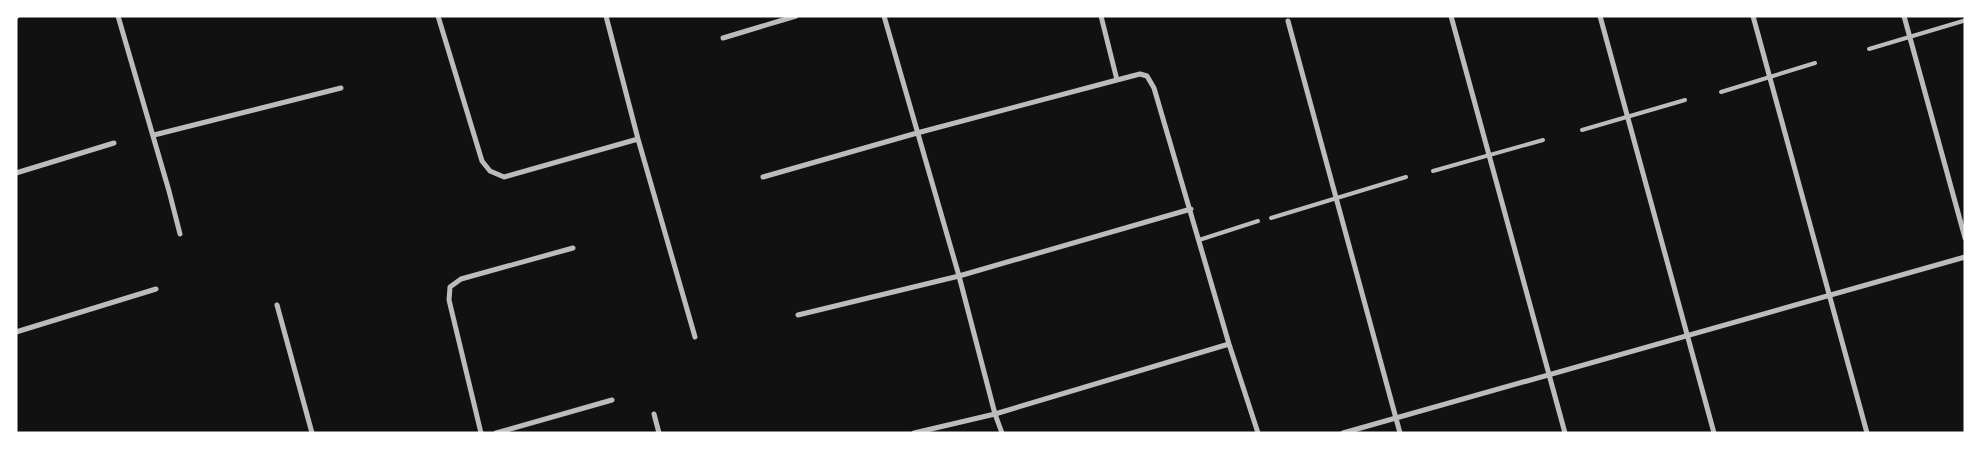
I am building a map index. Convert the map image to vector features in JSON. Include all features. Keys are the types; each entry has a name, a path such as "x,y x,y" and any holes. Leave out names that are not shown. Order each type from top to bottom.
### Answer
{"street":[{"path":"118,16 154,135 180,234"},
{"path":"438,16 482,161 490,171 504,178 638,139"},
{"path":"606,16 638,139 695,337"},
{"path":"723,38 796,16"},
{"path":"884,16 959,276 995,414 1002,433"},
{"path":"1101,16 1117,80"},
{"path":"1451,16 1565,433"},
{"path":"1600,16 1714,433"},
{"path":"1753,16 1867,433"},
{"path":"1904,16 1965,238"},
{"path":"1288,21 1400,433"},
{"path":"763,177 917,133 1117,80 1140,74 1147,76 1152,82 1229,344 1258,433"},
{"path":"154,135 340,88"},
{"path":"16,173 114,143"},
{"path":"798,315 959,276 1191,210"},
{"path":"481,433 448,300 450,287 461,279 573,248"},
{"path":"1343,433 1965,257"},
{"path":"16,332 156,289"},
{"path":"277,304 312,433"},
{"path":"914,433 995,414 1229,344"},
{"path":"496,433 612,400"},
{"path":"654,414 659,433"}],"lane":[{"path":"1869,49 1963,21"},
{"path":"1721,92 1815,63"},
{"path":"1582,130 1685,100"},
{"path":"1433,171 1543,140"},
{"path":"1271,218 1406,177"},
{"path":"1199,240 1258,221"}]}
